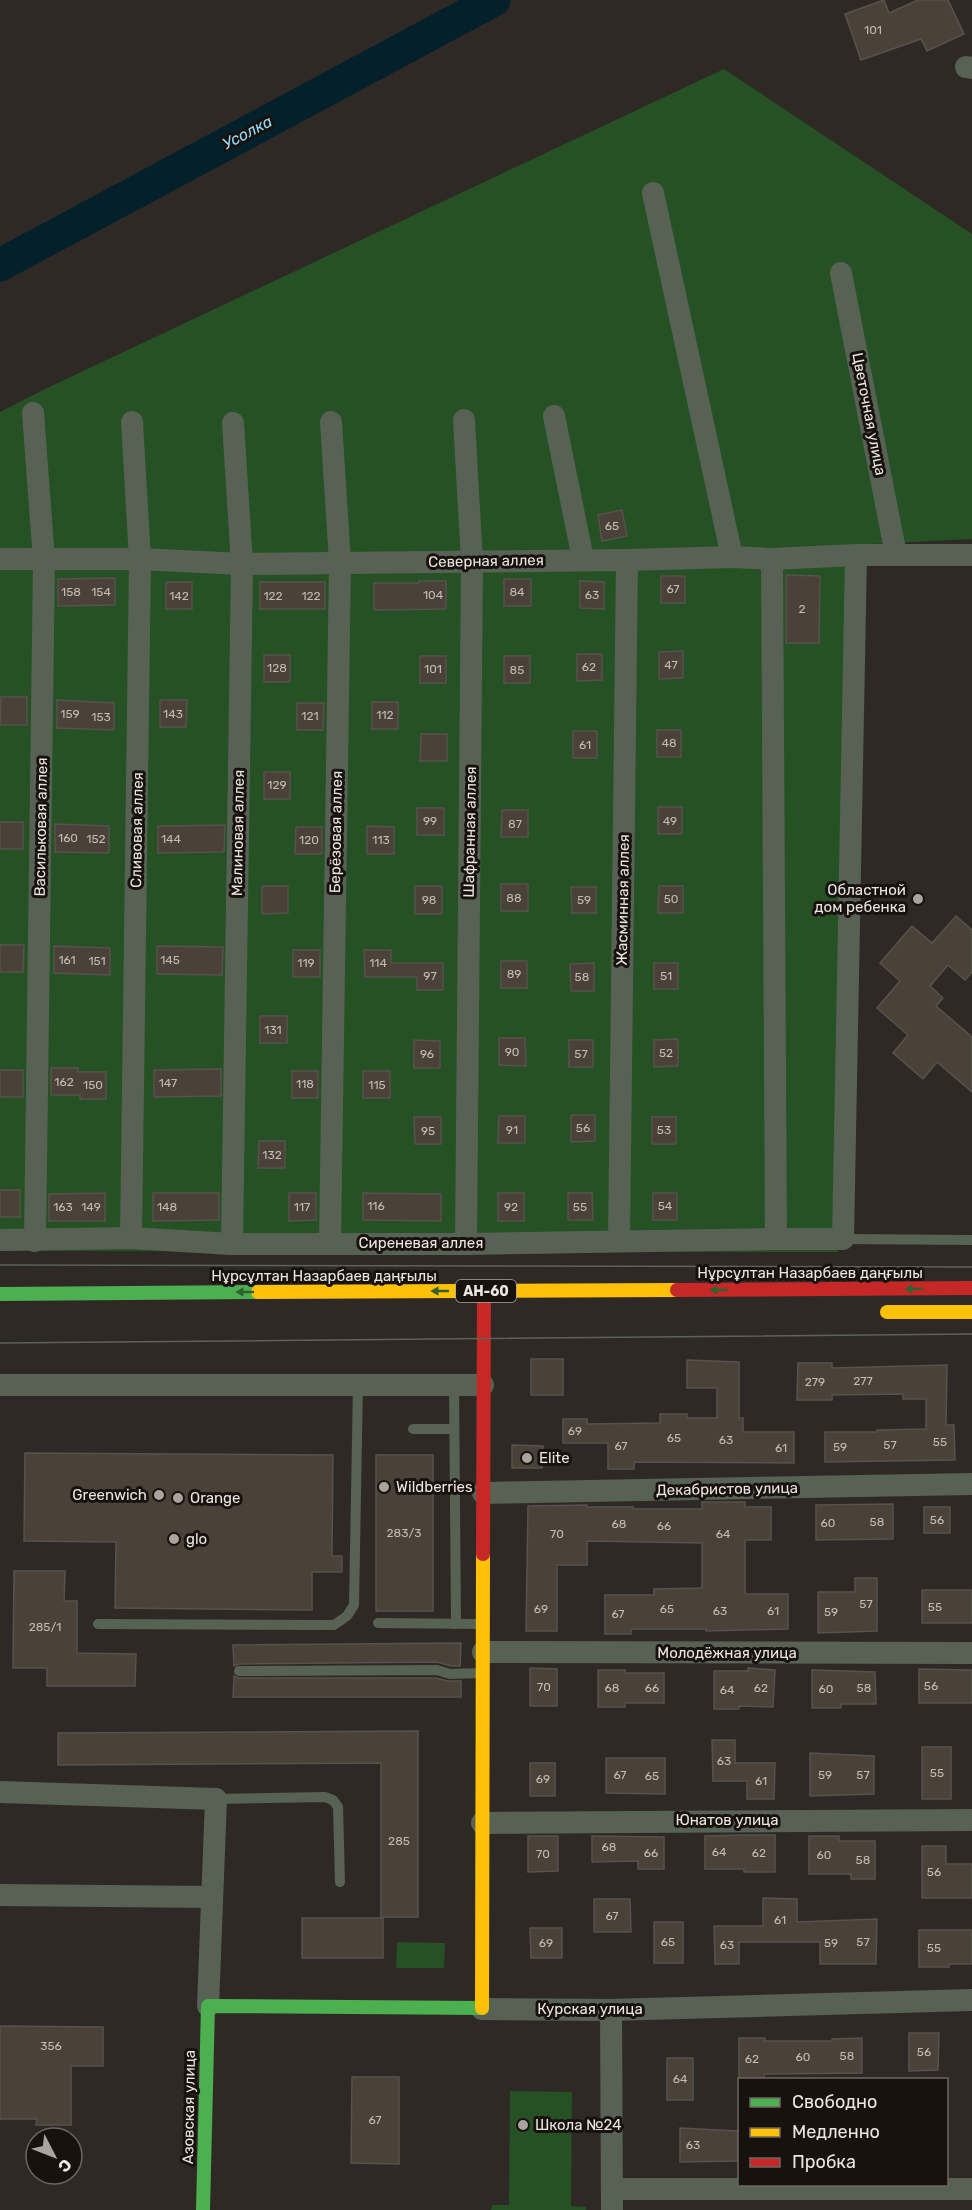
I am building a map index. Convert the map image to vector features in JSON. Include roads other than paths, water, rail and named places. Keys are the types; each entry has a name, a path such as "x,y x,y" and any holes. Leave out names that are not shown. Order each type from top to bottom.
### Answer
{"street":[{"path":"653,194 732,557"},
{"name":"Цветочная улица","path":"841,273 896,555"},
{"name":"Васильковая аллея","path":"33,413 44,560 34,1241"},
{"path":"554,416 583,559"},
{"name":"Шафранная аллея","path":"464,420 472,562 466,1244"},
{"name":"Сливовая аллея","path":"131,1238 140,559 132,422"},
{"name":"Берёзовая аллея","path":"330,1243 340,562 331,422"},
{"name":"Малиновая аллея","path":"232,1244 242,564 233,423"},
{"path":"843,1239 856,555"},
{"name":"Северная аллея","path":"0,560 140,559 242,564 972,555"},
{"path":"772,559 776,1239"},
{"name":"Жасминная аллея","path":"619,1241 627,560"},
{"name":"Сиреневая аллея","path":"0,1240 131,1238 232,1244 466,1244 843,1239"},
{"name":"Нұрсұлтан Назарбаев даңғылы","path":"0,1294 972,1288"},
{"path":"482,2010 483,1291"},
{"path":"877,1312 972,1312"},
{"path":"0,1385 483,1385"},
{"name":"Декабристов улица","path":"483,1493 972,1484"},
{"name":"Молодёжная улица","path":"482,1663 972,1653"},
{"path":"0,1792 216,1799 208,2006"},
{"name":"Юнатов улица","path":"482,1823 972,1820"},
{"path":"0,1895 212,1897"},
{"name":"Курская улица","path":"208,2006 611,2010 972,2000"},
{"name":"Азовская улица","path":"203,2210 208,2006"},
{"path":"611,2010 612,2199 972,2189"}],"lane":[{"path":"843,1239 972,1240"},
{"path":"98,1624 334,1625 347,1616 354,1605 358,1384"},
{"path":"454,1384 456,1624"},
{"path":"412,1429 454,1429"},
{"path":"378,1623 483,1624"},
{"path":"239,1671 437,1670 450,1674 482,1663"},
{"path":"216,1799 325,1797 333,1800 338,1807 339,1882"}],"waterway":[{"name":"Усолка","path":"0,265 494,0"}],"tram line":[{"path":"0,1265 972,1267"},
{"path":"0,1343 972,1334"}],"place":[{"name":"Областной дом ребенка","path":"918,899"},
{"name":"Elite","path":"527,1458"},
{"name":"Wildberries","path":"384,1487"},
{"name":"Greenwich","path":"159,1495"},
{"name":"Orange","path":"178,1498"},
{"name":"glo","path":"174,1539"},
{"name":"Школа №24","path":"523,2125"}]}
